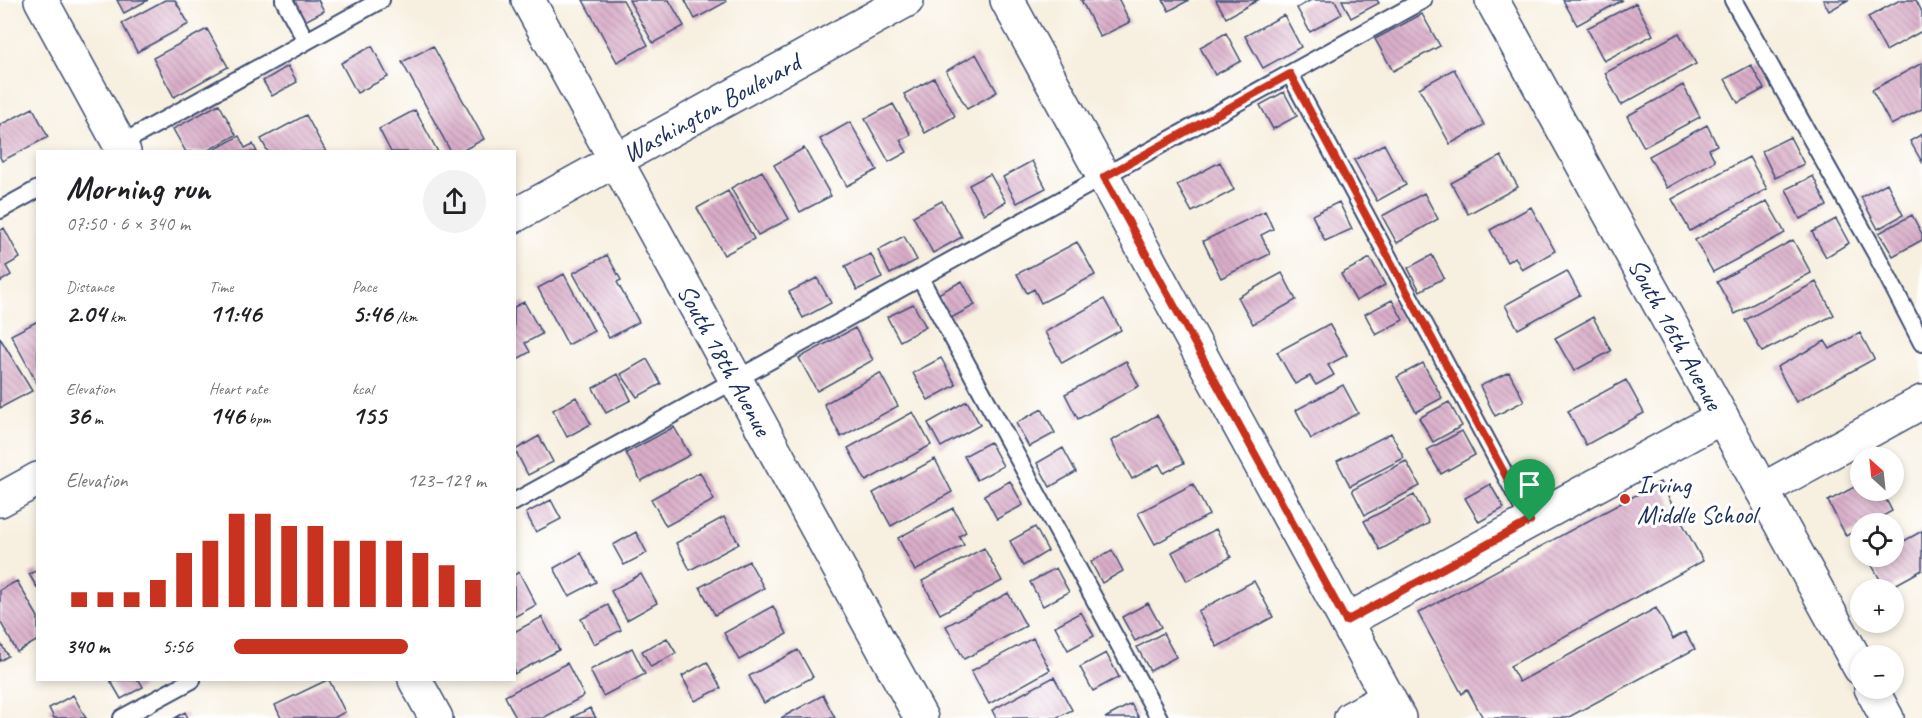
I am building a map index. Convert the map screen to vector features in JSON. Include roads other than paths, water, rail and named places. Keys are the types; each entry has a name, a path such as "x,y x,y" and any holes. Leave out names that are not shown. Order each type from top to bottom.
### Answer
{"street":[{"path":"41,0 116,149"},
{"name":"South 18th Avenue","path":"528,0 921,718"},
{"name":"Washington Boulevard","path":"516,215 907,0"},
{"path":"1007,0 1394,708 1351,718"},
{"name":"South 16th Avenue","path":"1492,0 1850,650"},
{"path":"1762,490 1922,402"},
{"path":"1346,621 1722,417"},
{"path":"0,500 36,480"},
{"path":"416,681 436,718"},
{"path":"1877,699 1887,718"}],"lane":[{"path":"284,0 306,41"},
{"path":"116,149 381,0"},
{"path":"516,501 1423,0"},
{"path":"1733,0 1875,252 1922,343"},
{"path":"1290,74 1530,521"},
{"path":"0,210 36,190"},
{"path":"920,278 1159,718"},
{"path":"122,718 190,681"}],"place":[{"name":"Irving Middle School","path":"1625,499"}]}
